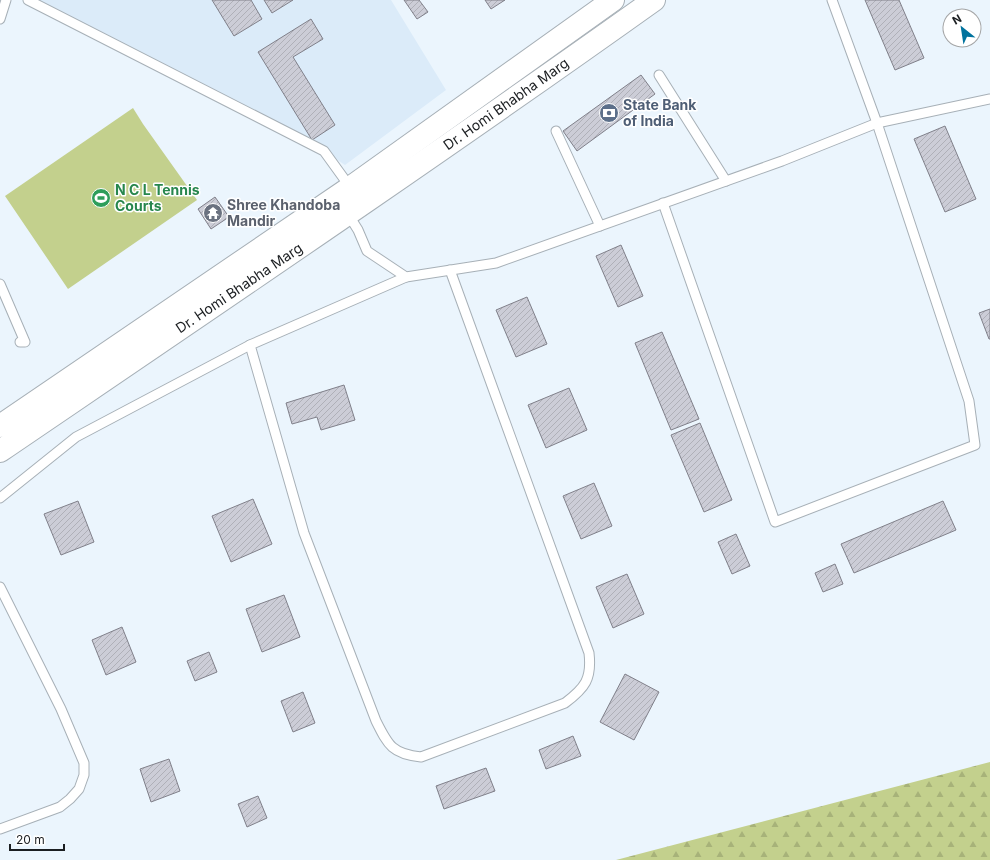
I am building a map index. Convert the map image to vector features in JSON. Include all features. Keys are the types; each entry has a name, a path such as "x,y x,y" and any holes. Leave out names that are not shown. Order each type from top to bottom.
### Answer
{"main road":[{"name":"Dr. Homi Bhabha Marg","path":"0,426 350,187 613,0"},
{"name":"Dr. Homi Bhabha Marg","path":"0,451 348,214 654,0"}],"lane":[{"path":"0,19 6,0"},
{"path":"28,0 324,151 350,187"},
{"path":"663,203 775,522 976,445 969,401 877,123 832,0"},
{"path":"659,75 726,181"},
{"path":"0,498 76,437 250,345 406,277 496,263 782,161 877,123 990,99"},
{"path":"556,131 600,226"},
{"path":"348,214 358,230 367,251 406,277"},
{"path":"250,345 304,532 376,721 385,739 397,752 408,756 421,757 565,703 578,693 587,681 590,667 589,653 450,270"},
{"path":"0,284 25,342 20,342"},
{"path":"0,587 61,709 84,763 84,775 79,789 60,807 0,829"}],"shaded area":[{"path":"28,0 391,0 446,90 345,165 324,151"}],"green space":[{"name":"N C L Tennis Courts","path":"133,108 197,200 68,289 5,196"},
{"path":"990,762 990,860 616,860"}],"building":[{"path":"212,0 251,0 262,19 234,36"},
{"path":"264,0 293,0 272,13"},
{"path":"404,0 419,0 428,12 417,19"},
{"path":"485,0 505,0 491,9"},
{"path":"865,0 899,0 924,58 895,70"},
{"path":"311,19 323,39 293,57 335,125 312,140 258,52"},
{"name":"State Bank of India","path":"641,75 655,94 577,151 563,131"},
{"path":"945,126 976,199 945,212 914,139"},
{"name":"Shree Khandoba Mandir","path":"215,197 229,217 211,229 198,209"},
{"path":"621,245 643,296 618,307 596,256"},
{"path":"527,297 547,344 516,357 496,310"},
{"path":"990,309 990,339 989,339 979,313"},
{"path":"662,332 699,419 671,430 635,343"},
{"path":"344,385 355,420 321,430 317,417 292,424 286,403"},
{"path":"569,388 587,430 546,448 528,405"},
{"path":"700,423 732,500 704,512 671,435"},
{"path":"594,483 612,526 581,539 563,496"},
{"path":"253,499 272,544 231,562 212,516"},
{"path":"78,501 94,542 61,555 44,514"},
{"path":"943,501 956,530 854,573 841,544"},
{"path":"736,534 750,566 732,574 718,542"},
{"path":"835,564 843,584 823,592 815,573"},
{"path":"627,574 644,614 613,628 596,587"},
{"path":"284,595 300,637 262,652 246,609"},
{"path":"122,627 136,662 106,675 92,640"},
{"path":"209,652 217,672 195,681 187,661"},
{"path":"625,674 659,692 634,740 600,722"},
{"path":"303,692 315,723 293,732 281,701"},
{"path":"573,736 581,756 546,769 539,750"},
{"path":"169,759 180,791 151,802 140,769"},
{"path":"486,768 495,791 444,809 436,786"},
{"path":"258,796 267,818 247,827 238,804"}],"place":[{"name":"State Bank of India","path":"609,113"},
{"name":"N C L Tennis Courts","path":"101,198"},
{"name":"Shree Khandoba Mandir","path":"213,213"}]}
